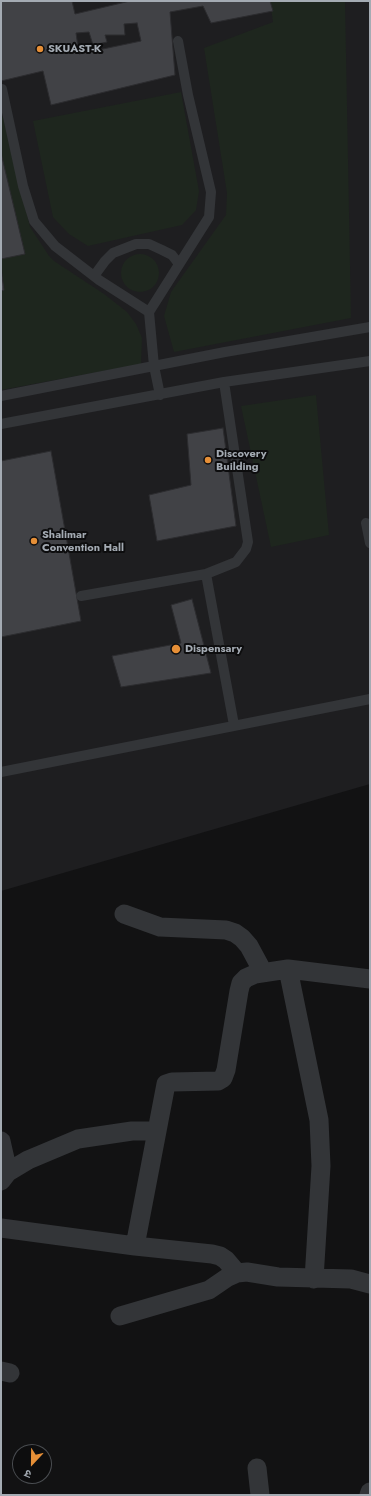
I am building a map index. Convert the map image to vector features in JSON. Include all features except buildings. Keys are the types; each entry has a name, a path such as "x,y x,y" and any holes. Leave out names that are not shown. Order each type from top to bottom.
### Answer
{"street":[{"path":"124,914 160,927 226,930 235,933 250,946 263,972"},
{"path":"288,969 319,1120 321,1166 314,1278"},
{"path":"135,1246 166,1084 172,1082 218,1081 225,1075 241,983 246,978 255,974 288,969 370,979"},
{"path":"1,1141 4,1176 28,1160 78,1139 132,1131 157,1131"},
{"path":"1,1228 135,1246 212,1254 220,1256 226,1260 237,1273"},
{"path":"120,1316 209,1290 228,1277 237,1273 246,1272 268,1277 351,1279 370,1284"},
{"path":"257,1468 260,1495"}],"lane":[{"path":"160,395 154,366 149,312 209,217 211,192 188,95 178,41"},
{"path":"2,89 23,186 34,222 55,246 94,276 149,312"},
{"path":"94,276 105,261 114,253 136,244 148,244 162,250 172,255 179,264"},
{"path":"1,396 154,366 370,327"},
{"path":"1,424 224,382 370,361"},
{"path":"81,596 206,574 236,562 246,549 248,542 224,382"},
{"path":"366,523 370,543"},
{"path":"206,574 234,725"},
{"path":"1,772 370,699"}],"shaded area":[{"path":"1,1 370,1 370,784 1,891"},
{"path":"270,1 345,1 351,318 174,352 164,316 171,292 226,215 227,193 204,48 273,22"},
{"path":"181,92 199,191 196,210 182,225 88,246 69,234 53,217 33,121"},
{"path":"1,117 3,117 30,227 49,256 54,261 104,294 127,312 136,324 142,338 141,364 1,390 1,291 4,290 1,259 25,254 1,153"},
{"path":"136,254 144,254 154,259 158,266 158,280 154,287 144,292 136,292 126,287 124,284 121,277 121,269 126,259 129,257"},
{"path":"316,395 329,535 271,547 241,406"}],"place":[{"name":"SKUAST-K","path":"40,49"},
{"name":"Discovery Building","path":"208,460"},
{"name":"Shalimar Convention Hall","path":"34,541"},
{"name":"Dispensary","path":"176,649"}]}
